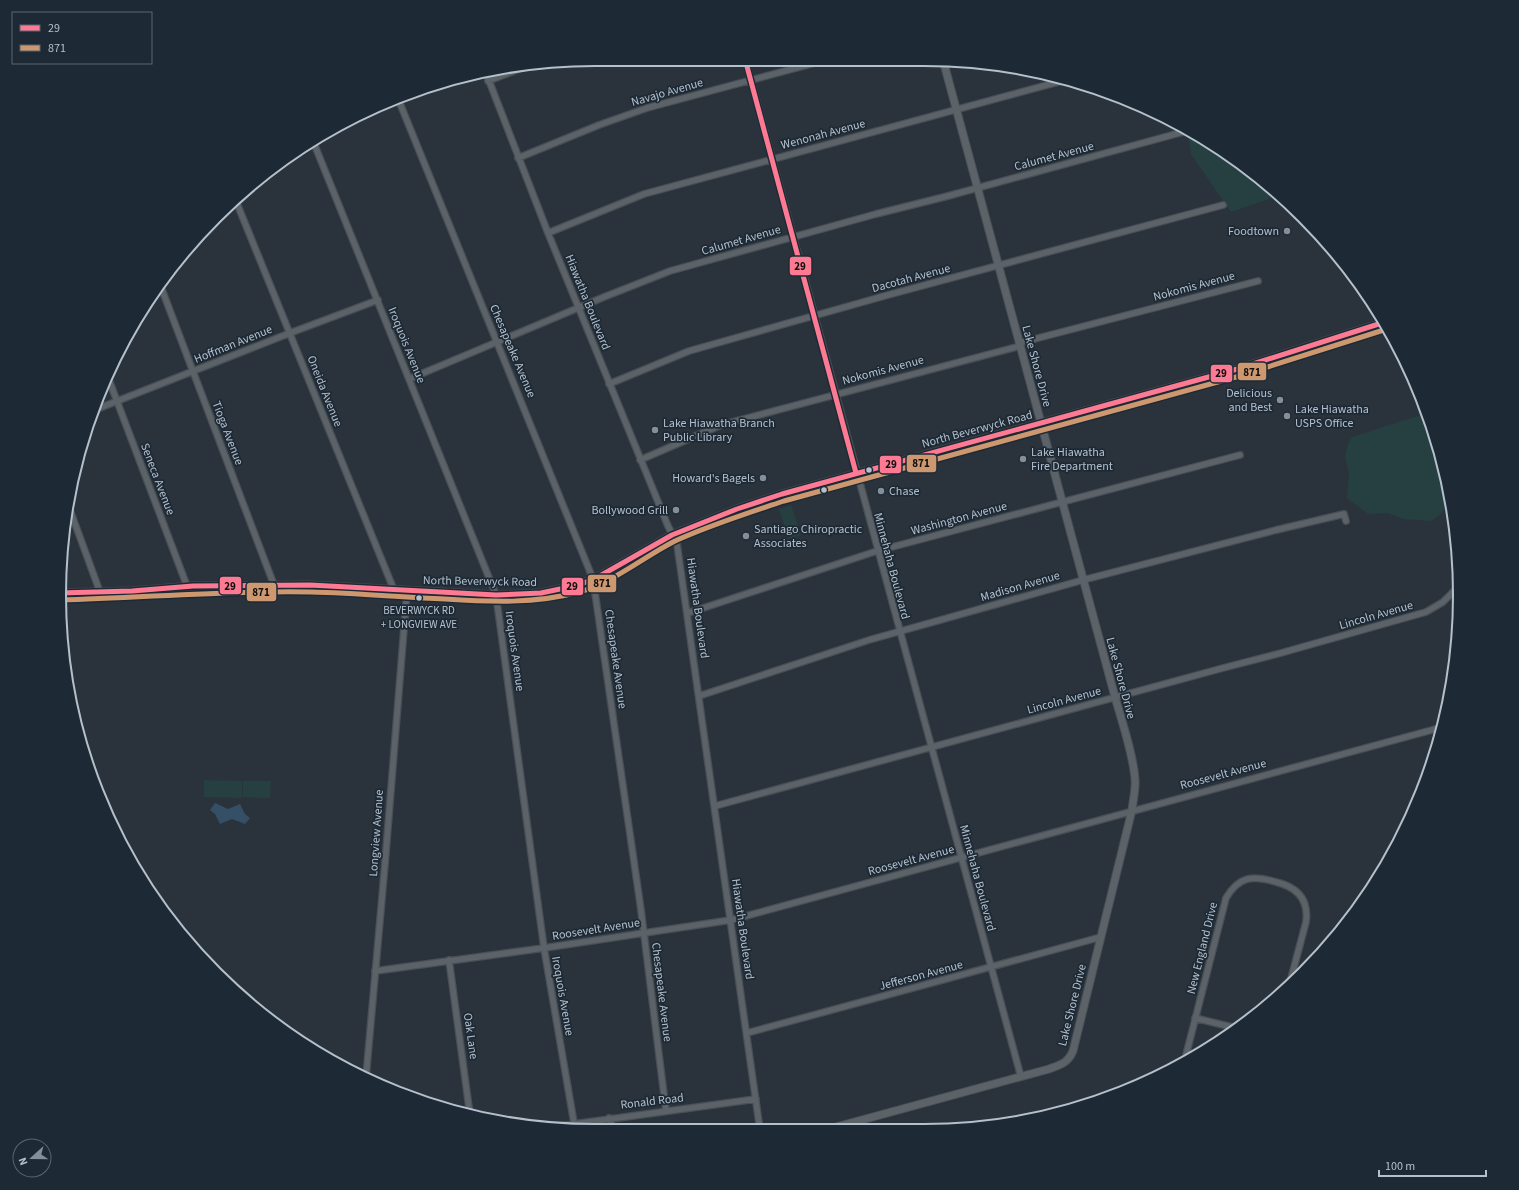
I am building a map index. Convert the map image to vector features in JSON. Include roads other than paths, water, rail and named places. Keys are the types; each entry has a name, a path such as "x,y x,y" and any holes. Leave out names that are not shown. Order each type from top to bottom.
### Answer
{"street":[{"name":"Minnehaha Boulevard","path":"746,66 1020,1077"},
{"name":"Navajo Avenue","path":"518,158 599,125 646,108 803,66"},
{"name":"Lake Shore Drive","path":"848,1124 1020,1077 1064,1063 1071,1056 1132,810 1135,780 1115,697 945,67"},
{"path":"488,81 506,74"},
{"name":"Hiawatha Boulevard","path":"487,77 609,384 677,544 688,613 759,1124"},
{"name":"Wenonah Avenue","path":"548,233 644,194 1054,82"},
{"name":"Chesapeake Avenue","path":"400,103 593,579 644,933 666,1111"},
{"name":"Calumet Avenue","path":"409,379 670,271 1181,133"},
{"name":"Iroquois Avenue","path":"315,146 496,595 544,948 574,1123"},
{"name":"Oneida Avenue","path":"238,205 394,590"},
{"name":"Dacotah Avenue","path":"609,384 689,351 1223,205"},
{"name":"Nokomis Avenue","path":"640,460 721,425 1258,281"},
{"name":"Tioga Avenue","path":"162,291 274,586"},
{"name":"Hoffman Avenue","path":"101,408 378,300"},
{"name":"North Beverwyck Road","path":"66,593 132,591 187,586 310,585 496,595 541,593 572,587 593,579 672,535 752,504 789,492 1234,370 1378,324"},
{"name":"Seneca Avenue","path":"110,384 187,586"},
{"name":"Washington Avenue","path":"688,613 877,551 1240,455"},
{"name":"Madison Avenue","path":"699,696 899,631 1083,580 1344,514 1346,521"},
{"path":"72,517 100,592"},
{"name":"Longview Avenue","path":"366,1072 407,591"},
{"name":"Lincoln Avenue","path":"715,806 1281,653 1426,612 1443,602 1453,591"},
{"name":"Roosevelt Avenue","path":"375,971 731,920 1132,810 1436,729"},
{"name":"New England Drive","path":"1186,1054 1226,898 1234,886 1247,879 1262,878 1287,885 1299,894 1304,902 1306,922 1292,975"},
{"name":"Jefferson Avenue","path":"747,1033 1101,937"},
{"name":"Oak Lane","path":"449,960 469,1109"},
{"path":"1195,1018 1230,1027"},
{"name":"Ronald Road","path":"574,1123 756,1099"},
{"path":"609,1118 612,1124"}],"water":[{"path":"215,803 228,809 240,804 245,814 250,818 245,824 232,819 220,824 215,814 210,810"}],"place":[{"name":"Foodtown","path":"1287,231"},
{"name":"Delicious and Best","path":"1280,400"},
{"name":"Lake Hiawatha USPS Office","path":"1287,416"},
{"name":"Lake Hiawatha Branch Public Library","path":"655,430"},
{"name":"Lake Hiawatha Fire Department","path":"1023,459"},
{"name":"Howard's Bagels","path":"763,478"},
{"name":"Chase","path":"881,491"},
{"name":"Bollywood Grill","path":"676,510"},
{"name":"Santiago Chiropractic Associates","path":"746,536"},
{"name":"BEVERWYCK RD + LONGVIEW AVE","path":"419,598"}]}
